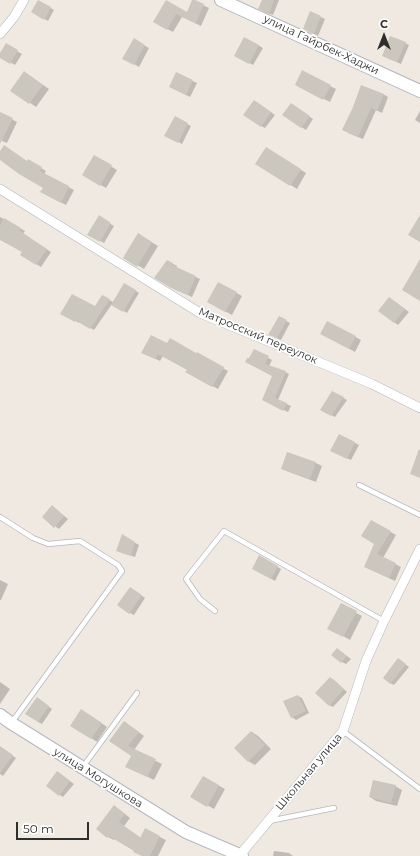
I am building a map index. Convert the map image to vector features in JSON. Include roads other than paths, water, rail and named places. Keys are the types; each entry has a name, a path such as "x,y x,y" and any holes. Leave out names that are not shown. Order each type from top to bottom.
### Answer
{"street":[{"path":"0,34 14,17 24,0"},
{"name":"улица Гайрбек-Хаджи","path":"221,0 420,91"},
{"name":"Матросский переулок","path":"0,189 200,313 372,384 420,408"},
{"name":"Школьная улица","path":"241,855 343,731 366,661 420,549"},
{"name":"улица Могушкова","path":"0,716 186,832 241,855"}],"lane":[{"path":"359,485 420,515"},
{"path":"0,517 33,538 48,544 80,541 118,566 122,571 11,723"},
{"path":"215,611 200,598 186,579 224,531 384,621"},
{"path":"82,768 137,693"},
{"path":"343,731 420,789"},
{"path":"268,822 334,808"}]}
